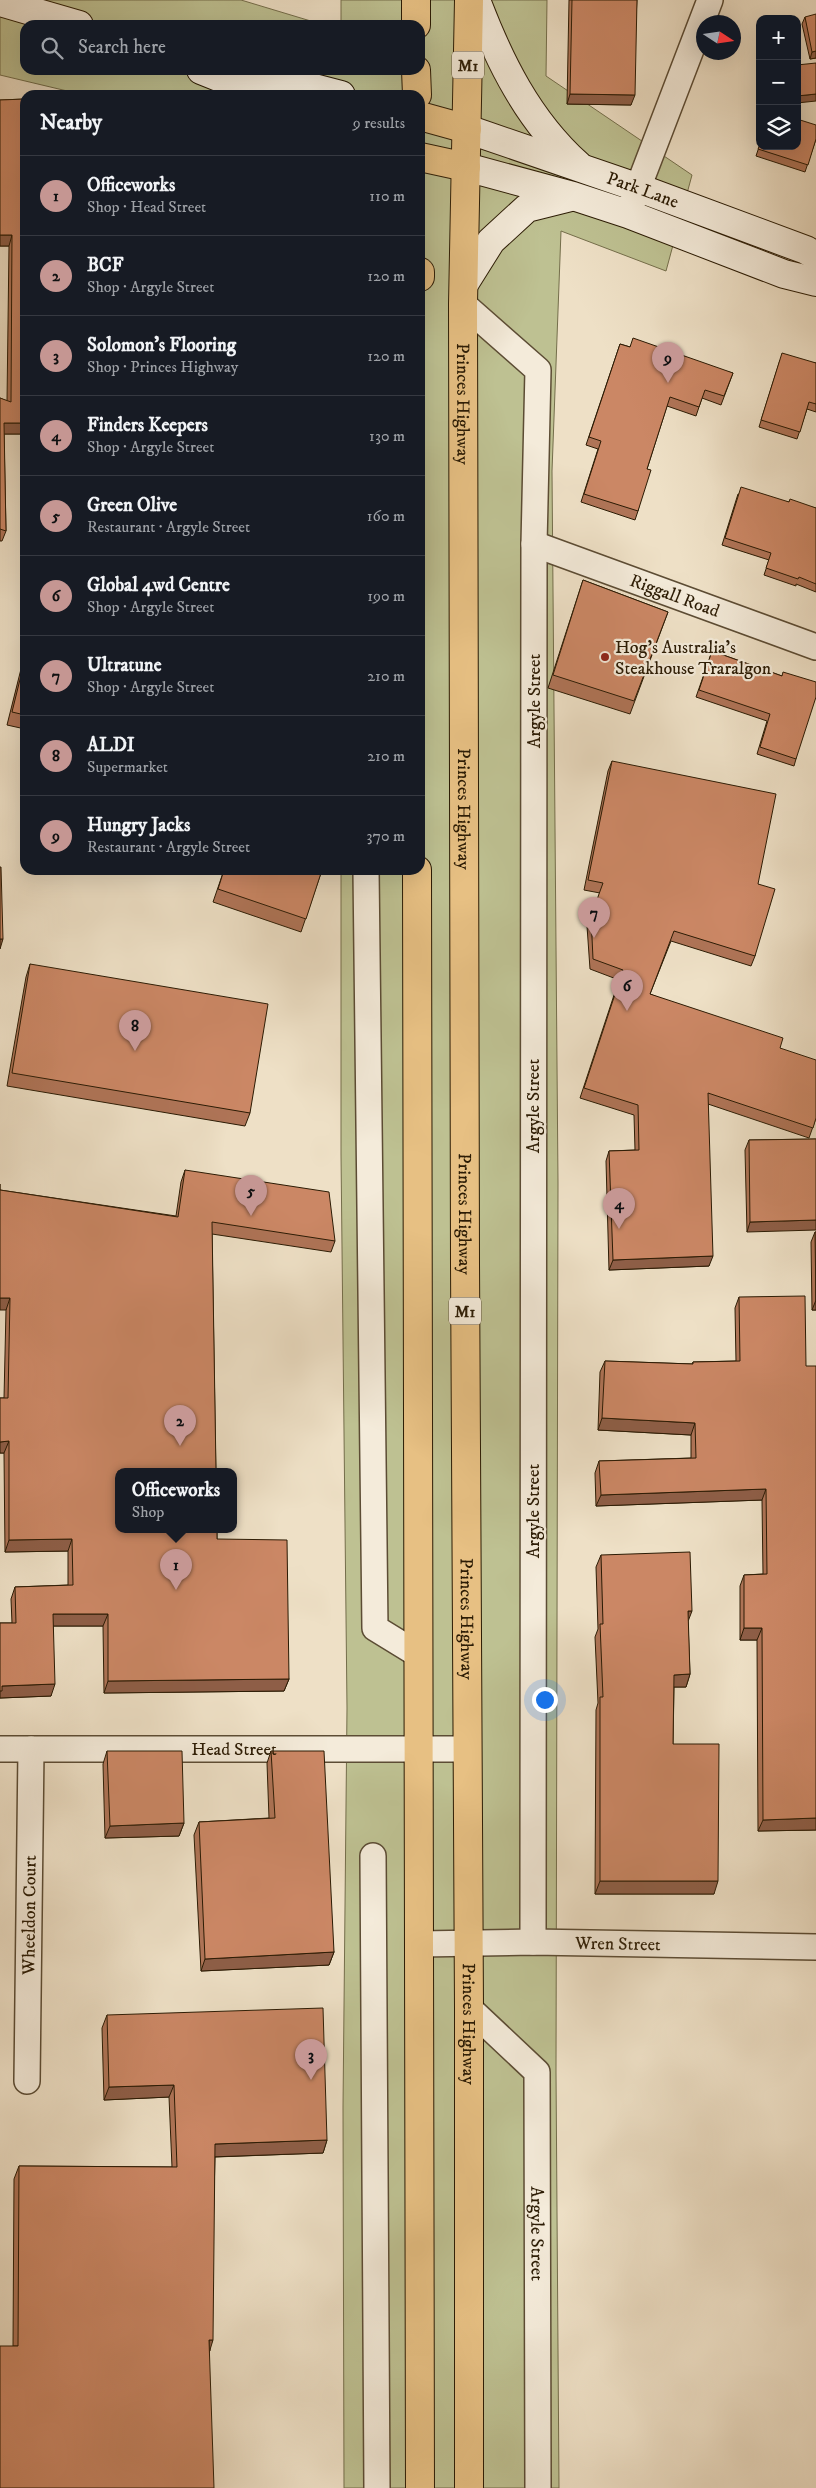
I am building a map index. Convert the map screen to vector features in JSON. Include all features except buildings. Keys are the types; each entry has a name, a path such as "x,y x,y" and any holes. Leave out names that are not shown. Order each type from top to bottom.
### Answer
{"highway":[{"name":"Princes Highway","path":"469,0 464,294 466,1749 470,2008 469,2455 471,2488"},
{"path":"416,75 417,90"},
{"path":"425,117 467,129"},
{"path":"425,158 466,168"},
{"path":"417,875 420,2488"}],"street":[{"path":"476,0 490,39 525,105 564,152 584,170"},
{"path":"628,214 710,0"},
{"path":"0,2 61,20"},
{"path":"213,75 251,90"},
{"path":"264,75 322,90"},
{"name":"Park Lane","path":"467,129 639,188 806,250 816,256"},
{"name":"Park Lane","path":"466,168 573,196 628,214 784,274 816,282"},
{"path":"464,294 490,241 528,208 573,196"},
{"name":"Argyle Street","path":"464,294 538,370 534,544 533,1942"},
{"name":"Riggall Road","path":"534,544 816,647"},
{"path":"366,875 375,1628 419,1656"},
{"name":"Head Street","path":"0,1750 466,1749"},
{"name":"Wheeldon Court","path":"27,2081 31,1750"},
{"path":"373,1856 377,2488"},
{"name":"Wren Street","path":"420,1944 533,1942 816,1947"},
{"name":"Argyle Street","path":"470,2008 537,2072 538,2488"}],"green space":[{"path":"0,0 241,0 307,20 20,20 20,75 425,75 425,20 341,20 341,0 547,0 546,76 692,175 666,271 561,231 552,471 558,1183 556,2072 559,2488 344,2488 343,2107 347,1708 341,1154 341,875 425,875 425,90 63,90 0,75"}],"place":[{"name":"Hungry Jacks","path":"668,383"},
{"name":"Hog's Australia's Steakhouse Traralgon","path":"605,657"},
{"name":"Ultratune","path":"594,938"},
{"name":"Global 4wd Centre","path":"627,1011"},
{"name":"ALDI","path":"135,1051"},
{"name":"Green Olive","path":"251,1216"},
{"name":"Finders Keepers","path":"619,1229"},
{"name":"BCF","path":"180,1446"},
{"name":"Officeworks","path":"176,1590"},
{"name":"Solomon's Flooring","path":"311,2080"}]}
